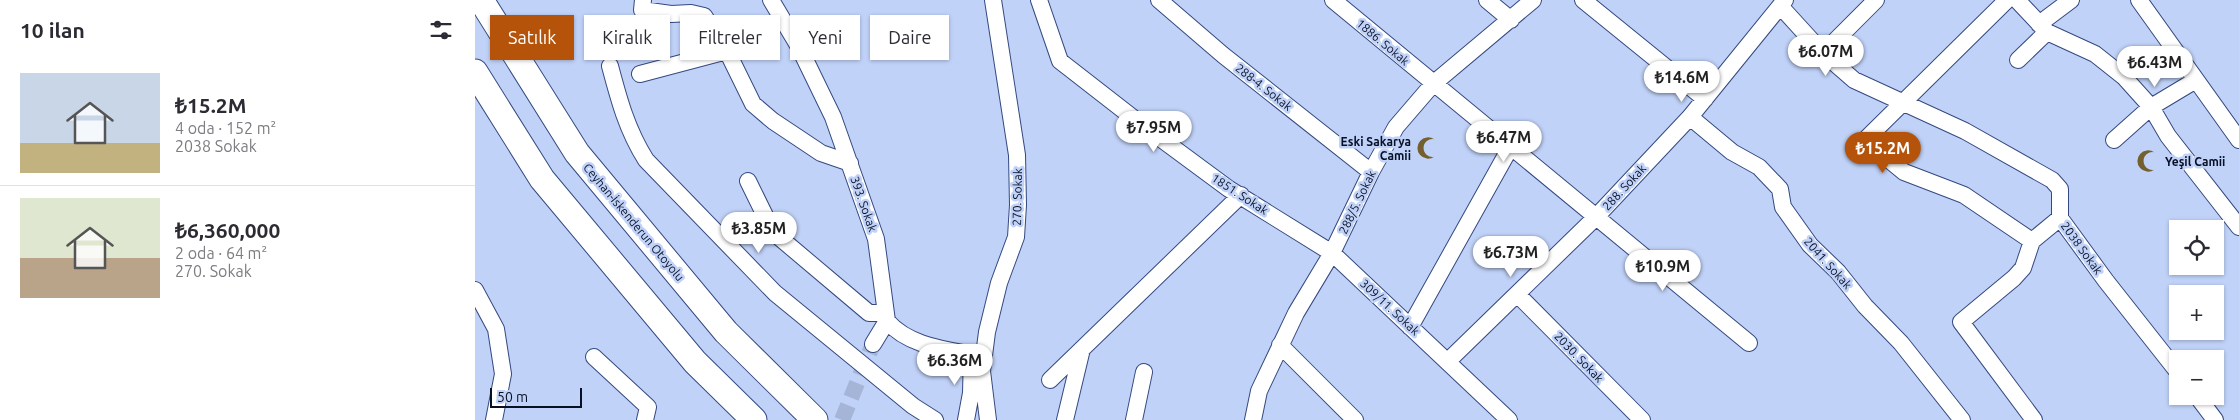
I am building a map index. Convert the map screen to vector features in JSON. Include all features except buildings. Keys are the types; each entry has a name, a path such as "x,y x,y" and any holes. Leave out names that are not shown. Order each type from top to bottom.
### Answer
{"highway":[{"name":"Ceyhan-İskenderun Otoyolu","path":"481,0 577,154 727,332 815,420"},
{"path":"475,72 542,179 695,362 754,420"}],"street":[{"path":"643,0 642,10 700,15"},
{"name":"393. Sokak","path":"771,0 799,47 833,117 876,239 886,315"},
{"name":"270. Sokak","path":"988,420 982,371 978,356 987,332 999,283 1015,237 1018,205 1017,155 993,0"},
{"name":"1851. Sokak","path":"1039,0 1060,61 1141,124 1241,196 1332,253"},
{"name":"288-4. Sokak","path":"1159,0 1223,55 1371,172"},
{"name":"1886. Sokak","path":"1333,0 1749,344"},
{"path":"1487,0 1511,20"},
{"name":"288/5. Sokak","path":"1253,420 1259,391 1296,313 1332,253 1371,172 1397,127 1433,84 1533,0"},
{"path":"1583,0 1705,99"},
{"path":"1823,53 1876,0"},
{"path":"2007,0 1865,140 1869,146 1904,172 1964,195 2032,241"},
{"path":"2017,0 2043,28 2095,54 2124,77 2151,107 2168,136 2239,227"},
{"path":"2018,60 2043,28 2071,0"},
{"path":"2139,0 2239,140"},
{"name":"288. Sokak","path":"1448,361 1596,217 1690,117 1783,4"},
{"name":"2038 Sokak","path":"1783,4 1823,53 1854,80 1965,131 2052,180 2060,189 2060,218 2169,361"},
{"path":"640,74 693,60"},
{"path":"731,60 753,104 773,121 821,153 849,163"},
{"path":"610,66 622,114 633,140 646,160 775,294 913,406 935,420"},
{"path":"2114,140 2151,107 2196,80"},
{"name":"2041. Sokak","path":"1690,117 1732,152 1759,167 1780,189 1783,207 1810,245 1838,272 1865,306 1901,343 1962,420"},
{"path":"1410,327 1510,148"},
{"path":"747,181 773,232 869,313 886,315 895,330 935,348 978,356 966,420"},
{"path":"1050,380 1241,196"},
{"path":"2034,420 1961,322 2014,278 2023,268 2032,241 2060,218"},
{"name":"309/11. Sokak","path":"1332,253 1509,420"},
{"path":"475,290 497,329 503,374 494,420"},
{"name":"2030. Sokak","path":"1517,294 1641,420"},
{"path":"873,344 886,315"},
{"path":"1281,345 1355,420"},
{"path":"1065,420 1082,349"},
{"path":"594,357 648,407 645,420"},
{"path":"1134,420 1144,372"},
{"path":"2204,405 2215,420"}],"tunnel":[{"path":"842,420 873,344"}],"place":[{"name":"Eski Sakarya Camii","path":"1428,148"},
{"name":"Yeşil Camii","path":"2148,161"}]}
